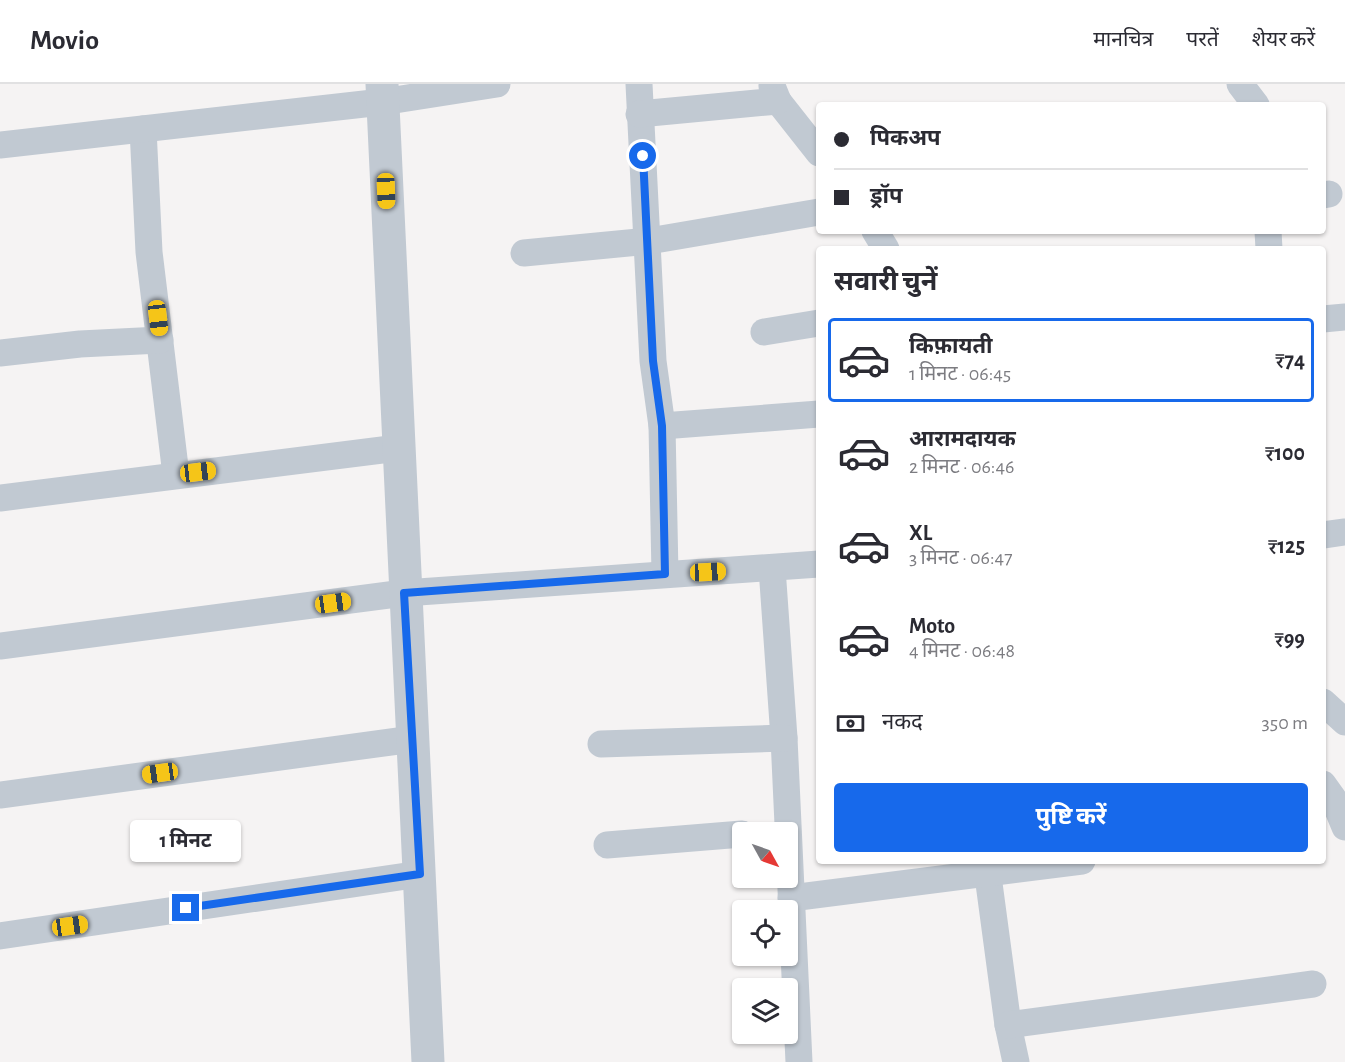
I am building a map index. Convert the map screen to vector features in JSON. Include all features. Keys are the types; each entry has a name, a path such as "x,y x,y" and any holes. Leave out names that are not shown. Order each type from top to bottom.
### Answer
{"street":[{"path":"0,145 143,129 382,93 497,84"},
{"path":"639,84 639,114 649,241 653,361 662,426 665,574"},
{"path":"1240,84 1254,102"},
{"path":"639,114 775,92 816,149"},
{"path":"382,93 428,1062"},
{"path":"143,129 149,252 176,475"},
{"path":"525,253 649,241 816,213"},
{"path":"1326,319 1345,317"},
{"path":"764,332 816,323"},
{"path":"0,353 80,344 160,340"},
{"path":"662,426 816,414"},
{"path":"0,498 398,448"},
{"path":"1326,535 1345,532"},
{"path":"0,646 404,593 816,564"},
{"path":"772,568 784,738 779,822"},
{"path":"1326,705 1345,722"},
{"path":"601,744 784,738"},
{"path":"0,795 413,739"},
{"path":"1326,788 1333,798 1345,827"},
{"path":"608,844 732,835"},
{"path":"790,898 987,867 1034,864"},
{"path":"987,867 1008,1025 1016,1062"},
{"path":"0,936 420,874"},
{"path":"788,888 799,1062"},
{"path":"1008,1025 1313,984"}],"route":[{"path":"186,908 420,874 404,593 665,574 662,426 653,361 649,241 643,156"}]}
